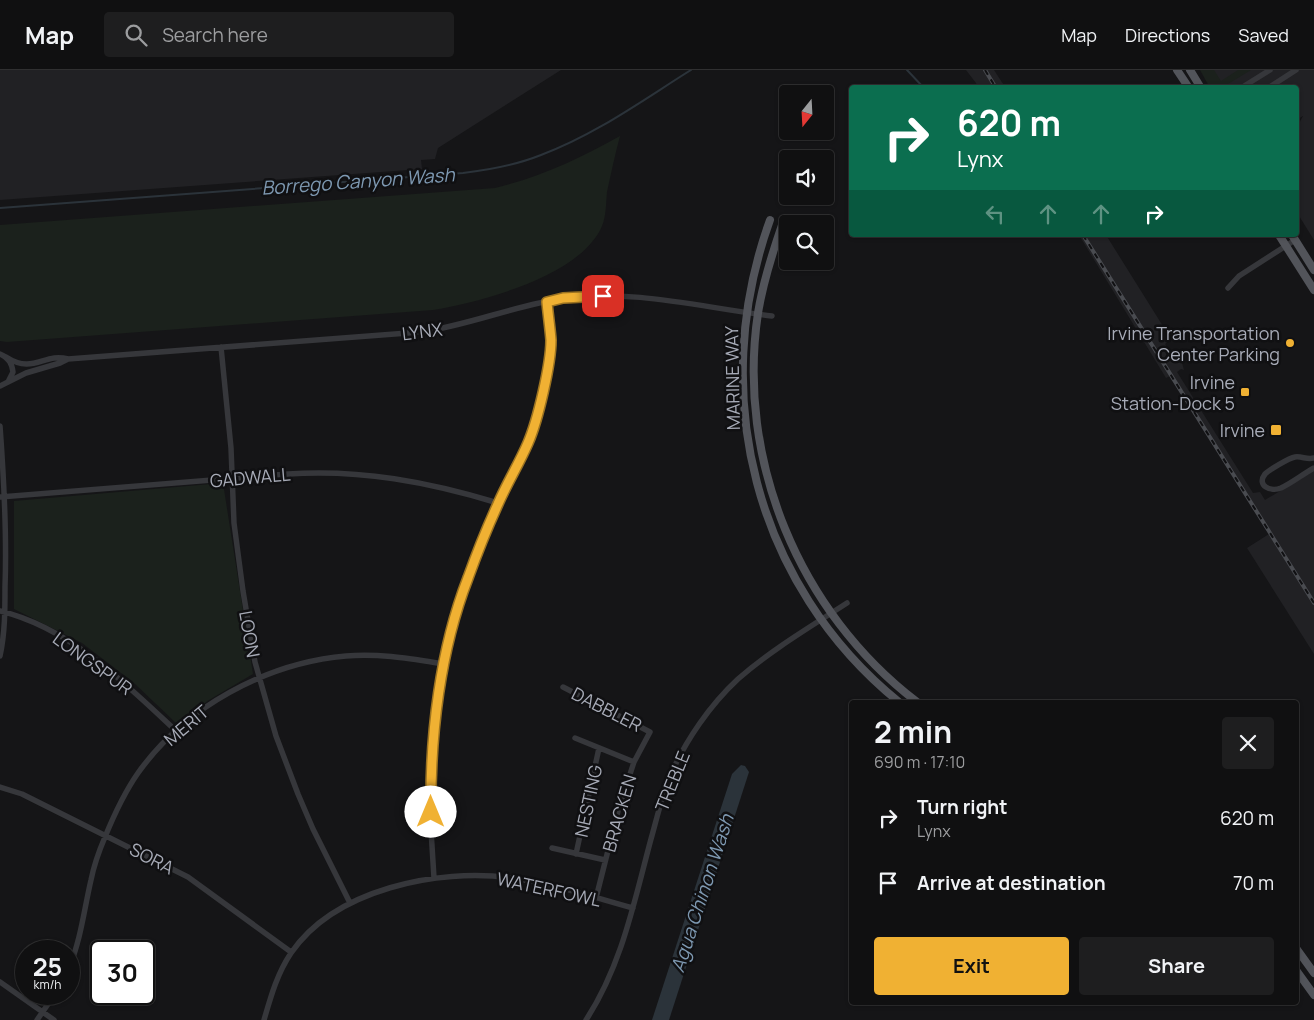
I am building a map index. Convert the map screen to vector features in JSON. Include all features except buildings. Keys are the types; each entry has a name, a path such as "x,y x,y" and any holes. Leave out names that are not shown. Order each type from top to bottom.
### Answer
{"main road":[{"path":"1177,70 1187,85"},
{"path":"1190,70 1199,85"},
{"name":"MARINE WAY","path":"770,220 754,268 746,313 742,366 743,399 748,442 759,489 781,552 802,591 821,620 858,666 897,700"},
{"name":"MARINE WAY","path":"779,234 770,260 758,315 754,373 756,415 764,465 782,526 799,562 822,601 878,669 916,700"},
{"path":"1280,237 1314,290"},
{"path":"1293,237 1314,270"},
{"path":"1299,952 1314,973"},
{"path":"1299,974 1314,996"}],"street":[{"path":"1246,85 1270,70"},
{"path":"1273,85 1296,70"},
{"path":"1228,288 1238,276 1286,245 1293,237"},
{"name":"LYNX","path":"3,356 16,363 26,365 61,357 68,359 421,332 449,328 547,302 582,296 624,296 772,316"},
{"path":"434,878 431,830 431,758 444,664 467,579 498,503 529,442 540,404 551,340 547,302"},
{"name":"LOON","path":"221,347 234,524 255,662 276,736 298,794 313,829 350,903"},
{"path":"0,393 13,372 10,362 3,356"},
{"name":"LYNX","path":"4,384 26,373 60,364 68,359"},
{"path":"0,426 6,556 0,656"},
{"path":"1314,458 1294,457 1290,459 1266,474 1263,485 1270,490 1281,488 1314,468"},
{"name":"GADWALL","path":"3,497 303,473 365,474 420,482 498,503"},
{"name":"TREBLE","path":"586,1020 612,973 623,945 662,798 670,775 683,749 719,700 739,679 776,650 847,603"},
{"name":"LONGSPUR","path":"2,612 24,619 53,632 86,653 118,677 176,731"},
{"name":"MERIT","path":"79,940 95,863 120,803 138,772 176,731 199,712 230,691 291,666 321,659 347,656 396,657 444,664"},
{"name":"DABBLER","path":"563,687 650,732"},
{"name":"BRACKEN","path":"596,898 618,811 634,762 650,732"},
{"path":"575,738 634,762"},
{"name":"NESTING","path":"576,854 599,748"},
{"name":"SORA","path":"0,787 22,794 188,877 291,952"},
{"path":"552,848 606,860"},
{"name":"WATERFOWL","path":"264,1020 272,991 291,952 316,926 350,903 384,888 434,878 487,876 532,882 632,908"},
{"path":"0,982 54,1020"},
{"path":"37,1020 47,1005"}],"shaded area":[{"path":"0,70 561,70 438,148 435,159 421,160 422,169 0,200"},
{"path":"966,70 994,70 1004,85 977,85"},
{"path":"1200,70 1214,70 1221,81 1238,70 1251,70 1226,85 1208,85"},
{"path":"1205,70 1314,70 1314,240 1299,216 1299,123 1303,116 1299,118 1299,85 1214,85"},
{"path":"620,136 607,192 606,210 602,226 591,244 573,259 552,272 528,284 502,293 477,301 433,310 0,341 0,225 495,188 559,166"},
{"path":"1080,237 1107,237 1171,339 1165,344 1175,359 1182,363 1184,370 1181,369 1177,372 1253,493 1260,492 1265,500 1314,471 1314,654 1247,548 1269,534 1170,376 1166,378"},
{"path":"223,483 253,674 209,700 177,724 134,683 82,643 14,609 14,501"}],"water":[{"name":"Agua Chinon Wash","path":"741,765 745,766 749,772 669,1020 652,1020 732,774"}],"waterway":[{"name":"Borrego Canyon Wash","path":"0,208 463,173 493,169 532,159 580,138 691,70"},
{"name":"Borrego Canyon Wash","path":"907,70 921,85"}],"railway":[{"path":"985,70 994,85"},
{"path":"1084,237 1314,603"}],"place":[{"name":"Irvine Transportation Center Parking","path":"1290,343"},
{"name":"Irvine Station-Dock 5","path":"1245,392"},
{"name":"Irvine","path":"1276,430"}],"route":[{"path":"431,812 431,758 444,664 467,579 498,503 529,442 540,404 551,340 547,302 563,298 603,296"}]}
